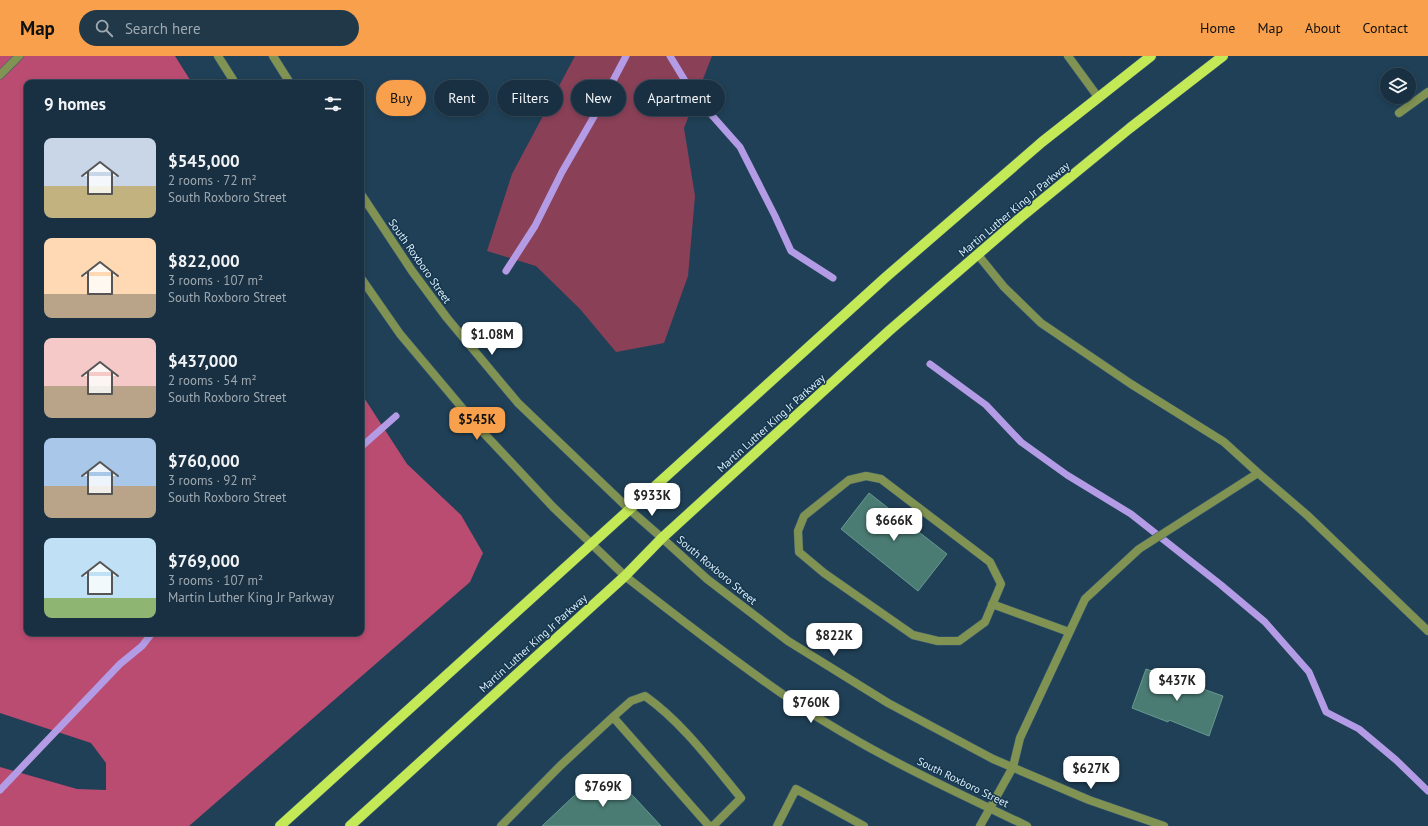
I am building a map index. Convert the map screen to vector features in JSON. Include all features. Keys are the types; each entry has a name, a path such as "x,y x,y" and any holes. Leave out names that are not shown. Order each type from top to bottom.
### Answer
{"main road":[{"path":"280,826 886,277 1042,142 1151,56"},
{"name":"Martin Luther King Jr Parkway","path":"352,826 625,576 662,538 890,330 1020,218 1130,128 1223,56"}],"street":[{"path":"0,75 19,56"},
{"path":"218,56 233,80"},
{"path":"273,56 288,80"},
{"path":"1068,56 1098,97"},
{"path":"1399,113 1428,92"},
{"name":"South Roxboro Street","path":"364,199 412,271 438,306 518,403 630,510 707,579 788,641 888,703 993,759 1089,800 1164,826"},
{"path":"978,255 1004,287 1041,323 1131,384 1224,442 1307,515 1428,631"},
{"name":"South Roxboro Street","path":"364,282 400,334 474,422 553,507 625,576 702,636 798,705 869,748 1027,826"},
{"path":"980,826 1012,767 1020,738 1084,598 1139,549 1258,473"},
{"path":"866,476 881,479 990,562 1001,584 992,604 985,622 959,641 938,641 913,635 824,572 799,552 798,531 804,516 849,480 866,476"},
{"path":"992,604 1069,632"},
{"path":"501,826 560,766 613,716 631,701 645,696 659,706 704,753 741,798 713,826"},
{"path":"613,716 708,826"},
{"path":"777,826 796,789 864,826"}],"shaded area":[{"path":"0,56 175,56 190,80 24,80 24,636 364,636 364,398 407,464 461,515 483,553 470,582 189,826 0,826 0,767 77,789 106,790 106,763 91,743 0,713"},
{"path":"575,56 712,56 703,80 634,80 634,116 689,116 684,128 695,196 688,276 664,343 616,352 580,309 536,266 487,251 512,174 543,116 563,116 562,80"}],"building":[{"path":"869,493 947,554 918,591 841,529"},
{"path":"1146,669 1223,696 1209,736 1169,720 1168,722 1132,708"},
{"path":"592,779 622,784 661,826 542,826"}],"waterway":[{"path":"506,271 535,226 562,172 596,113 626,56"},
{"path":"670,56 693,94 740,147 791,251 833,278"},
{"path":"930,364 986,405 1021,442 1067,475 1131,514 1265,622 1309,672 1326,712 1359,729 1396,760 1428,791"},
{"path":"364,444 396,416"},
{"path":"0,790 120,664 142,646 150,636"}]}
